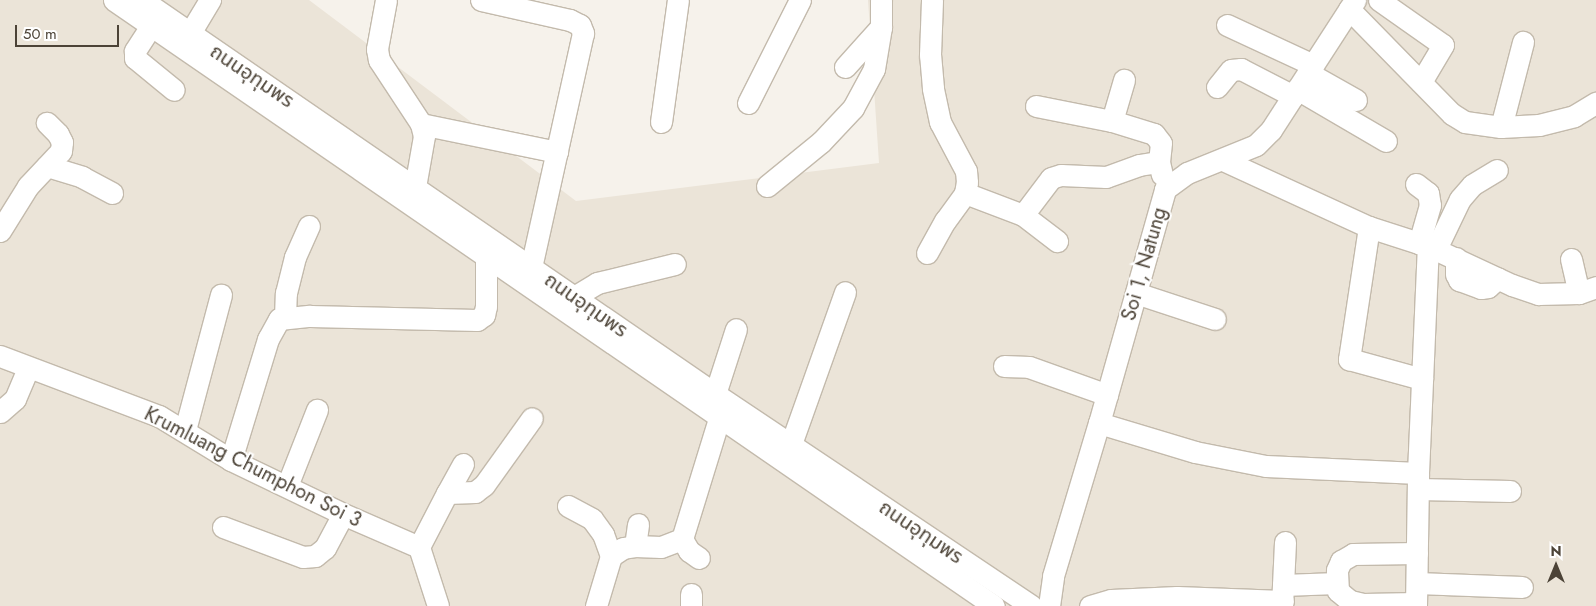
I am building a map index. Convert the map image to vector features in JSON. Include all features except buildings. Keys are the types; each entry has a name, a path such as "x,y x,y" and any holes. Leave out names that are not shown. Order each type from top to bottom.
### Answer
{"street":[{"name":"ถนนอุทุมพร","path":"114,0 486,258 994,606"},
{"name":"ถนนอุทุมพร","path":"142,0 715,394 1032,606"},
{"path":"190,33 210,0"},
{"path":"386,0 377,49 379,60 421,124 424,136 415,188"},
{"path":"481,0 570,20 580,25 583,33 531,267"},
{"path":"662,122 678,0"},
{"path":"748,103 800,0"},
{"path":"768,186 821,142 853,108 874,69 881,27 881,0"},
{"path":"927,253 945,221 965,194 968,182 966,171 940,122 933,88 930,55 932,0"},
{"path":"1378,0 1451,50 1421,82"},
{"path":"1352,5 1421,82 1452,114 1465,122 1501,128 1555,122 1574,116 1596,103"},
{"name":"Soi 1, Natung","path":"1049,606 1052,576 1099,423 1165,189 1187,174 1256,145 1271,130 1352,5"},
{"path":"1227,24 1386,141"},
{"path":"151,26 135,51 135,58 174,90"},
{"path":"845,67 881,27"},
{"path":"1501,128 1523,42"},
{"path":"1217,88 1231,70 1241,69 1303,81 1356,100"},
{"path":"1112,121 1124,80"},
{"path":"1036,106 1112,121 1154,134 1162,147 1160,162 1165,189"},
{"path":"0,231 28,186 61,151 62,142 58,134 46,123"},
{"path":"421,124 557,152"},
{"path":"1223,160 1369,227 1427,246 1538,294 1587,290 1570,258"},
{"path":"1023,215 1051,178 1061,175 1106,177 1139,165 1160,162"},
{"path":"47,166 82,177 112,193"},
{"path":"1427,246 1472,185 1497,170"},
{"path":"1416,184 1428,193 1430,205 1418,481 1416,597"},
{"path":"965,194 1023,215 1057,241"},
{"path":"285,317 286,293 295,257 309,226"},
{"path":"1369,227 1348,358 1422,379"},
{"path":"231,460 268,338 279,319 285,317 477,320 484,315 486,306 486,258"},
{"path":"574,297 604,281 675,264"},
{"path":"791,444 845,292"},
{"path":"1136,292 1215,318"},
{"path":"185,430 221,295"},
{"path":"715,394 736,329"},
{"name":"Krumluang Chumphon Soi 3","path":"0,356 159,416 185,430 231,460 343,514 419,547"},
{"path":"1004,366 1029,367 1107,395"},
{"path":"0,412 15,399 28,368"},
{"path":"287,486 317,410"},
{"path":"447,493 475,492 484,485 532,418"},
{"path":"699,558 689,551 682,539 719,418"},
{"path":"1099,423 1195,452 1266,466 1510,491"},
{"path":"438,606 419,547 463,464"},
{"path":"568,506 592,518 604,534 611,556 596,606"},
{"path":"223,527 303,557 315,556 324,548 343,514"},
{"path":"635,546 638,524"},
{"path":"611,556 623,548 635,546 661,547 682,539"},
{"path":"1283,597 1285,542"},
{"path":"1417,553 1353,554 1341,561 1337,570 1338,591 1350,602 1363,604 1522,587"},
{"path":"1090,606 1111,600 1177,597 1233,603 1283,597 1337,583"}],"shaded area":[{"path":"0,0 309,0 576,201 879,163 868,0 1596,0 1596,606 0,606"}]}
